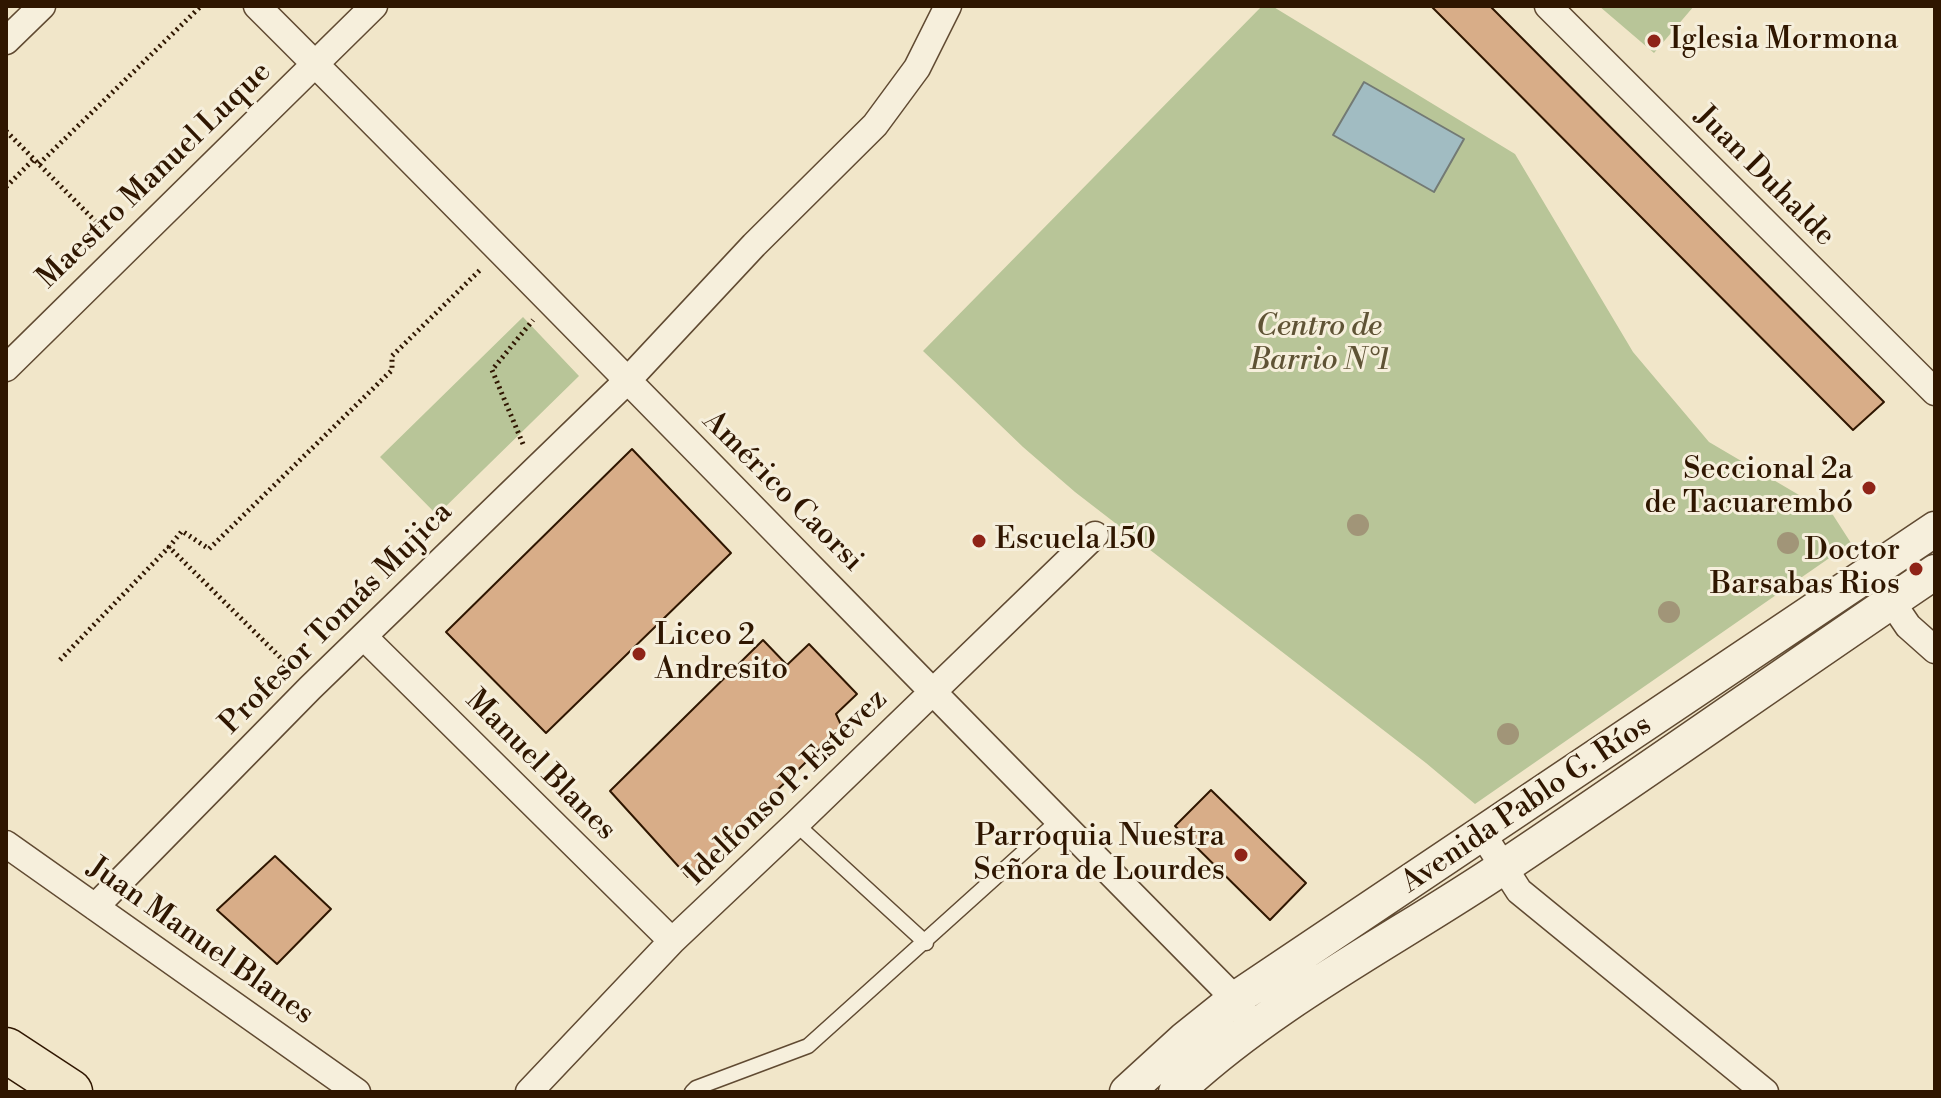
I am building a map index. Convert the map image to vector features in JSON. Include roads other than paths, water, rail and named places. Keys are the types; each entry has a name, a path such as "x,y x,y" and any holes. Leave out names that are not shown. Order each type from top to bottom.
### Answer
{"highway":[{"path":"6,1050 70,1092"}],"street":[{"path":"6,41 42,6"},
{"name":"Américo Caorsi","path":"257,6 935,691 1058,821 1235,999 1254,1028"},
{"name":"Maestro Manuel Luque","path":"12,350 125,251 374,6"},
{"name":"Profesor Tomás Mujica","path":"95,907 310,688 627,381 754,245 875,125 917,68 948,6"},
{"name":"Juan Duhalde","path":"1548,6 1935,392"},
{"name":"Avenida Pablo G. Ríos","path":"1127,1092 1235,999 1935,529"},
{"name":"Idelfonso P. Estevez","path":"529,1092 672,941 1095,535"},
{"name":"Avenida Pablo G. Ríos","path":"1176,1092 1208,1062 1254,1028 1504,867 1935,572"},
{"path":"1891,601 1908,626 1935,650"},
{"name":"Manuel Blanes","path":"364,637 672,941"},
{"path":"1483,835 1519,891 1765,1092"},
{"name":"Juan Manuel Blanes","path":"6,844 357,1092"}],"lane":[{"path":"692,1092 808,1046 1058,821"},
{"path":"796,824 926,943"}],"water":[{"path":"1364,82 1464,139 1434,192 1333,135"}],"place":[{"name":"Iglesia Mormona","path":"1654,41"},
{"name":"Seccional 2a de Tacuarembó","path":"1869,488"},
{"name":"Escuela 150","path":"979,541"},
{"name":"Doctor Barsabas Rios","path":"1916,569"},
{"name":"Liceo 2 Andresito","path":"639,654"},
{"name":"Parroquia Nuestra Señora de Lourdes","path":"1241,855"}],"park label":[{"name":"Centro de Barrio N°1","path":"1319,345"}]}
